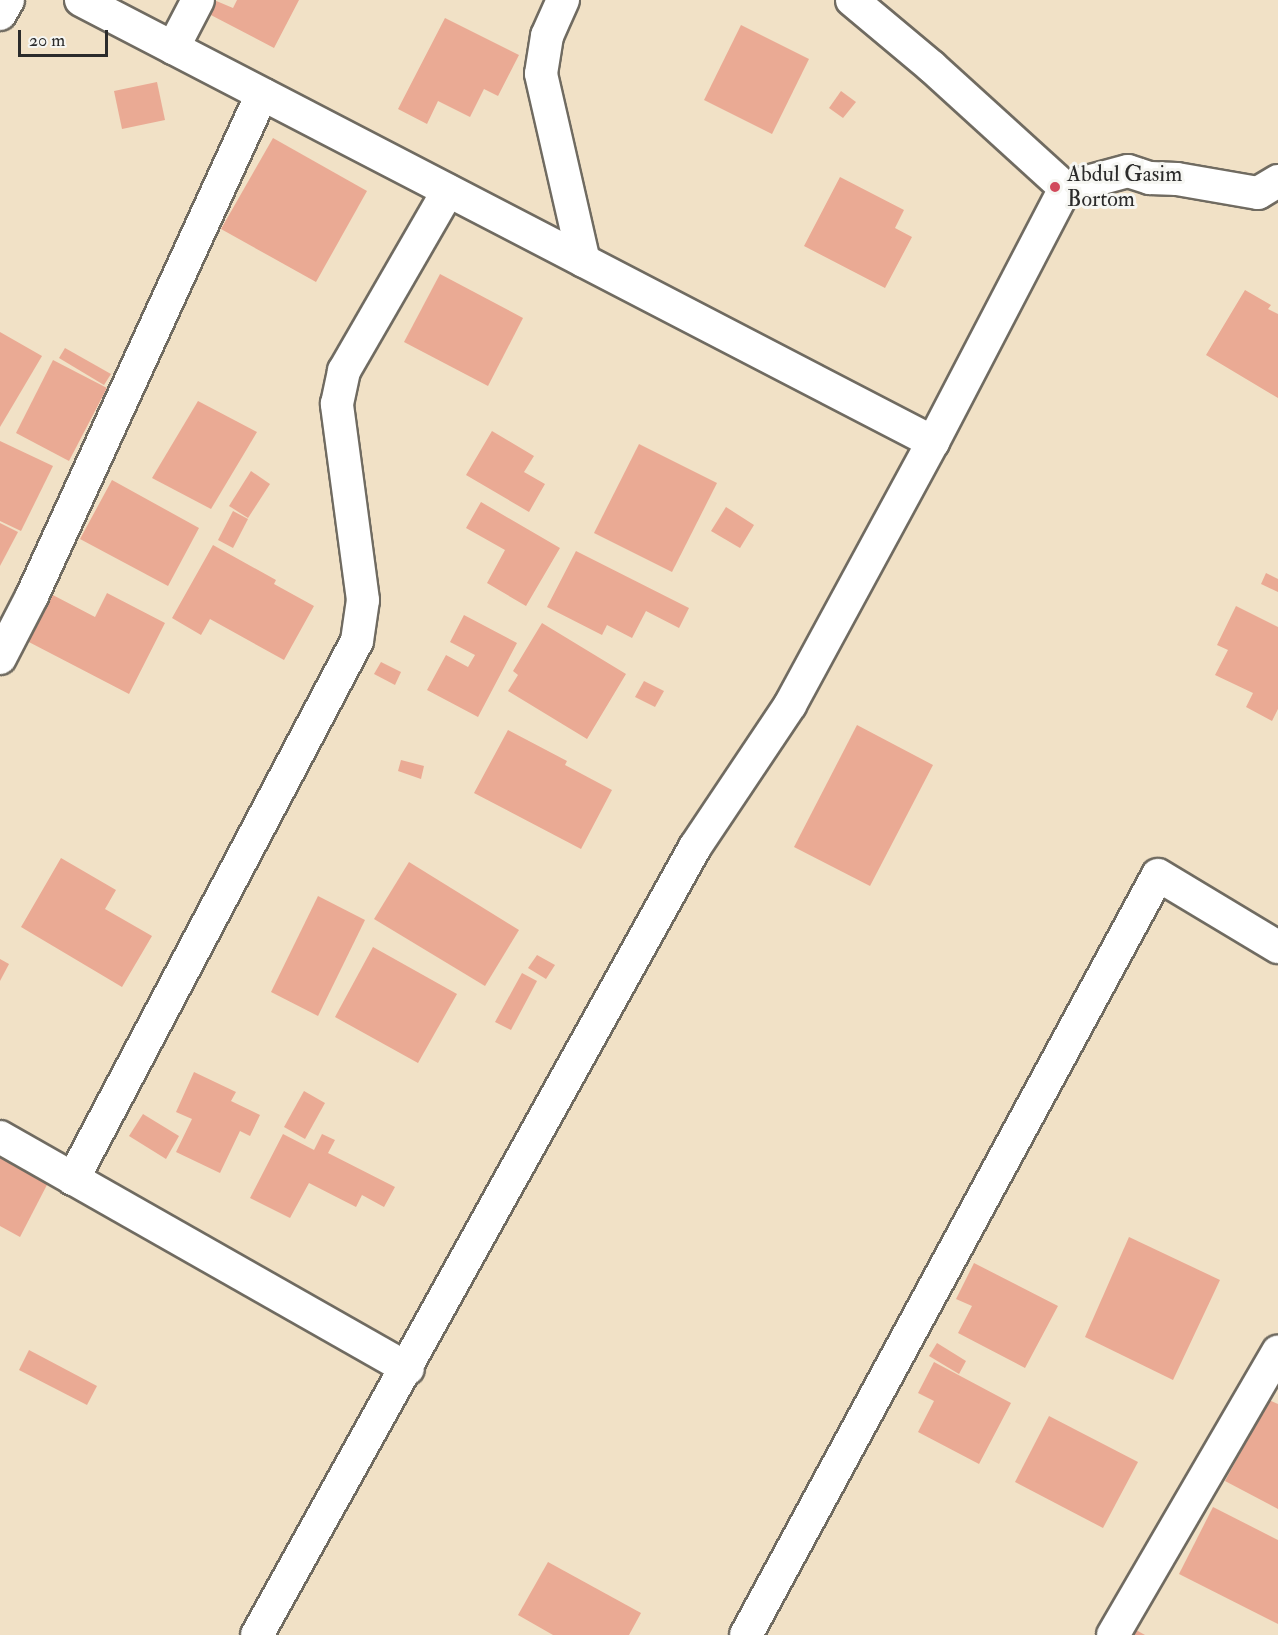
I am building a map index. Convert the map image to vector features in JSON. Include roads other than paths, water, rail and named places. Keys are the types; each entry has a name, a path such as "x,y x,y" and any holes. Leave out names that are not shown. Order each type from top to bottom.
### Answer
{"street":[{"path":"0,14 8,0"},
{"path":"81,0 933,442"},
{"path":"172,48 198,0"},
{"path":"563,0 546,36 541,74 584,261"},
{"path":"852,0 932,67 1065,188"},
{"path":"0,658 32,596 262,94"},
{"path":"258,1635 408,1369 695,847 790,705 933,442 1065,188 1128,171 1150,178 1177,179 1258,193 1278,181"},
{"path":"73,1179 357,641 363,600 337,404 344,371 448,191"},
{"path":"747,1635 1158,874 1278,947"},
{"path":"0,1137 408,1369"},
{"path":"1113,1635 1278,1352"}],"place":[{"name":"Abdul Gasim Bortom","path":"1055,187"}]}
